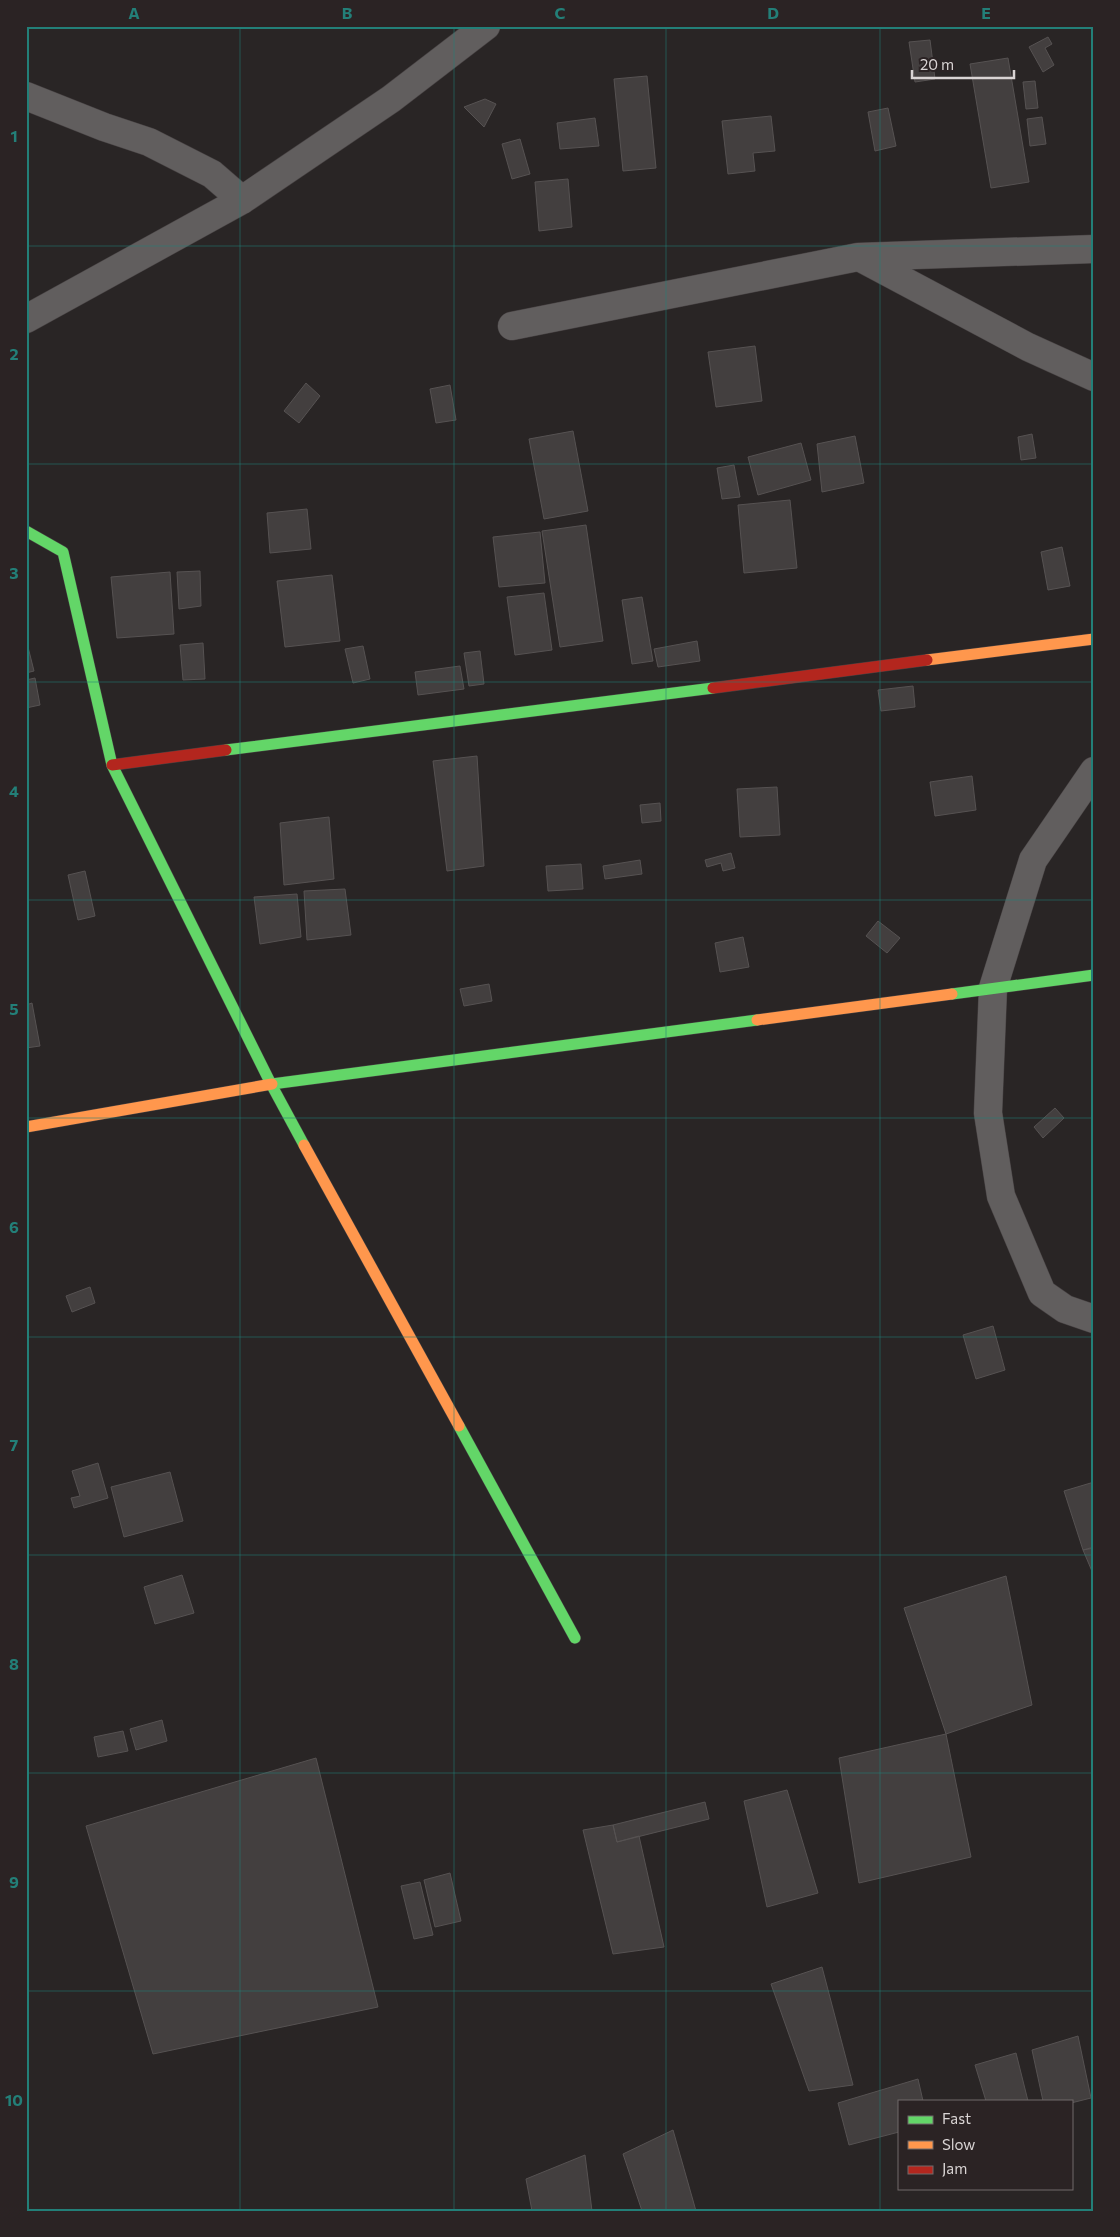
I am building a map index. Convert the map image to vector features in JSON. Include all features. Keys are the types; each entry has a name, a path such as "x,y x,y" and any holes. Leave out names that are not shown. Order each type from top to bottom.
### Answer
{"street":[{"path":"26,319 242,200 391,99 486,26"},
{"path":"26,96 104,128 149,142 212,174 242,200"},
{"path":"512,326 858,257 1094,249"},
{"path":"858,257 1028,347 1094,377"},
{"path":"26,531 63,552 112,765 271,1084 575,1638"},
{"path":"112,765 1094,639"},
{"path":"1094,771 1033,860 993,988 988,1113 1001,1196 1042,1293 1065,1309 1094,1320"},
{"path":"26,1126 271,1084 1094,975"}],"building":[{"path":"1048,37 1052,44 1045,48 1054,65 1043,72 1029,47"},
{"path":"930,40 935,79 915,82 909,42"},
{"path":"1008,58 1029,182 991,188 970,64"},
{"path":"647,76 656,168 623,171 614,79"},
{"path":"1035,81 1038,108 1026,109 1023,82"},
{"path":"485,99 496,104 484,127 464,107"},
{"path":"888,108 896,146 875,151 868,112"},
{"path":"771,116 775,151 753,153 755,171 728,174 722,121"},
{"path":"1042,117 1046,144 1030,146 1027,119"},
{"path":"595,118 599,146 560,149 557,123"},
{"path":"520,139 530,174 512,179 502,144"},
{"path":"568,179 572,227 539,231 535,182"},
{"path":"755,346 762,401 716,407 708,352"},
{"path":"306,383 320,396 299,423 284,411"},
{"path":"450,385 456,420 436,423 430,389"},
{"path":"573,431 588,511 544,519 529,439"},
{"path":"1032,434 1036,458 1021,460 1018,437"},
{"path":"855,436 864,483 822,492 817,444"},
{"path":"801,443 811,480 758,495 748,457"},
{"path":"734,465 740,497 722,499 717,468"},
{"path":"790,500 797,568 744,573 738,505"},
{"path":"307,509 311,549 270,553 267,513"},
{"path":"586,525 603,641 560,647 542,531"},
{"path":"540,532 545,583 499,587 493,537"},
{"path":"1062,547 1070,586 1048,590 1041,552"},
{"path":"200,571 201,606 179,609 177,572"},
{"path":"170,572 174,634 117,638 111,577"},
{"path":"332,575 340,641 285,647 277,581"},
{"path":"544,593 552,650 515,655 507,597"},
{"path":"642,597 653,661 632,664 622,600"},
{"path":"26,639 34,671 26,673"},
{"path":"697,641 700,661 658,667 654,649"},
{"path":"203,643 205,679 183,680 180,645"},
{"path":"363,646 370,679 353,683 345,649"},
{"path":"480,651 484,684 469,686 464,653"},
{"path":"460,666 464,689 418,695 415,672"},
{"path":"35,678 40,705 26,708 26,680"},
{"path":"913,686 915,707 881,711 878,690"},
{"path":"477,756 484,866 447,871 433,761"},
{"path":"972,776 976,810 935,816 930,782"},
{"path":"777,787 780,835 740,837 737,789"},
{"path":"660,803 661,821 642,823 640,805"},
{"path":"329,817 334,879 284,885 280,823"},
{"path":"731,853 735,868 723,871 721,863 707,867 705,860"},
{"path":"640,860 642,874 605,879 603,866"},
{"path":"581,864 583,889 548,891 546,866"},
{"path":"85,871 95,916 78,920 68,875"},
{"path":"345,889 351,935 307,940 304,891"},
{"path":"297,894 301,937 260,944 254,897"},
{"path":"878,921 900,938 887,953 866,936"},
{"path":"743,937 749,967 720,972 715,943"},
{"path":"489,984 492,1001 464,1006 460,989"},
{"path":"32,1003 40,1046 26,1048 26,1005"},
{"path":"1055,1108 1064,1118 1043,1138 1034,1127"},
{"path":"90,1287 95,1303 72,1312 66,1296"},
{"path":"993,1326 1005,1370 976,1379 963,1335"},
{"path":"98,1463 108,1498 74,1508 71,1498 80,1496 72,1471"},
{"path":"170,1472 183,1521 124,1537 111,1487"},
{"path":"1094,1482 1094,1547 1083,1550 1064,1491"},
{"path":"1094,1548 1094,1576 1083,1550"},
{"path":"182,1575 194,1613 155,1624 144,1587"},
{"path":"1006,1576 1032,1705 946,1734 904,1608"},
{"path":"162,1720 167,1741 136,1750 130,1729"},
{"path":"123,1731 128,1751 98,1757 94,1737"},
{"path":"946,1734 971,1857 859,1883 839,1758"},
{"path":"316,1758 378,2007 153,2054 86,1826"},
{"path":"787,1790 818,1893 767,1907 744,1801"},
{"path":"705,1802 709,1819 617,1842 613,1825"},
{"path":"613,1825 617,1842 639,1836 664,1947 613,1954 583,1830"},
{"path":"450,1873 461,1921 435,1927 424,1880"},
{"path":"420,1882 433,1935 414,1939 401,1886"},
{"path":"822,1967 853,2085 809,2091 771,1984"},
{"path":"1078,2036 1091,2098 1072,2103 1072,2100 1043,2100 1032,2050"},
{"path":"1016,2053 1028,2100 986,2100 975,2065"},
{"path":"918,2079 923,2100 898,2100 898,2132 849,2145 838,2103"},
{"path":"673,2130 696,2211 642,2211 623,2154"},
{"path":"585,2155 592,2211 532,2211 526,2179"}],"traffic: fast":[{"path":"26,531 63,552 112,765 271,1084 304,1145"},
{"path":"226,750 713,688"},
{"path":"952,994 1094,975"},
{"path":"272,1084 757,1020"},
{"path":"459,1426 575,1638"}],"traffic: slow":[{"path":"927,660 1094,639"},
{"path":"757,1020 952,994"},
{"path":"26,1127 272,1084"},
{"path":"304,1145 459,1426"}],"traffic: jam":[{"path":"713,688 927,660"},
{"path":"112,765 226,750"}]}
